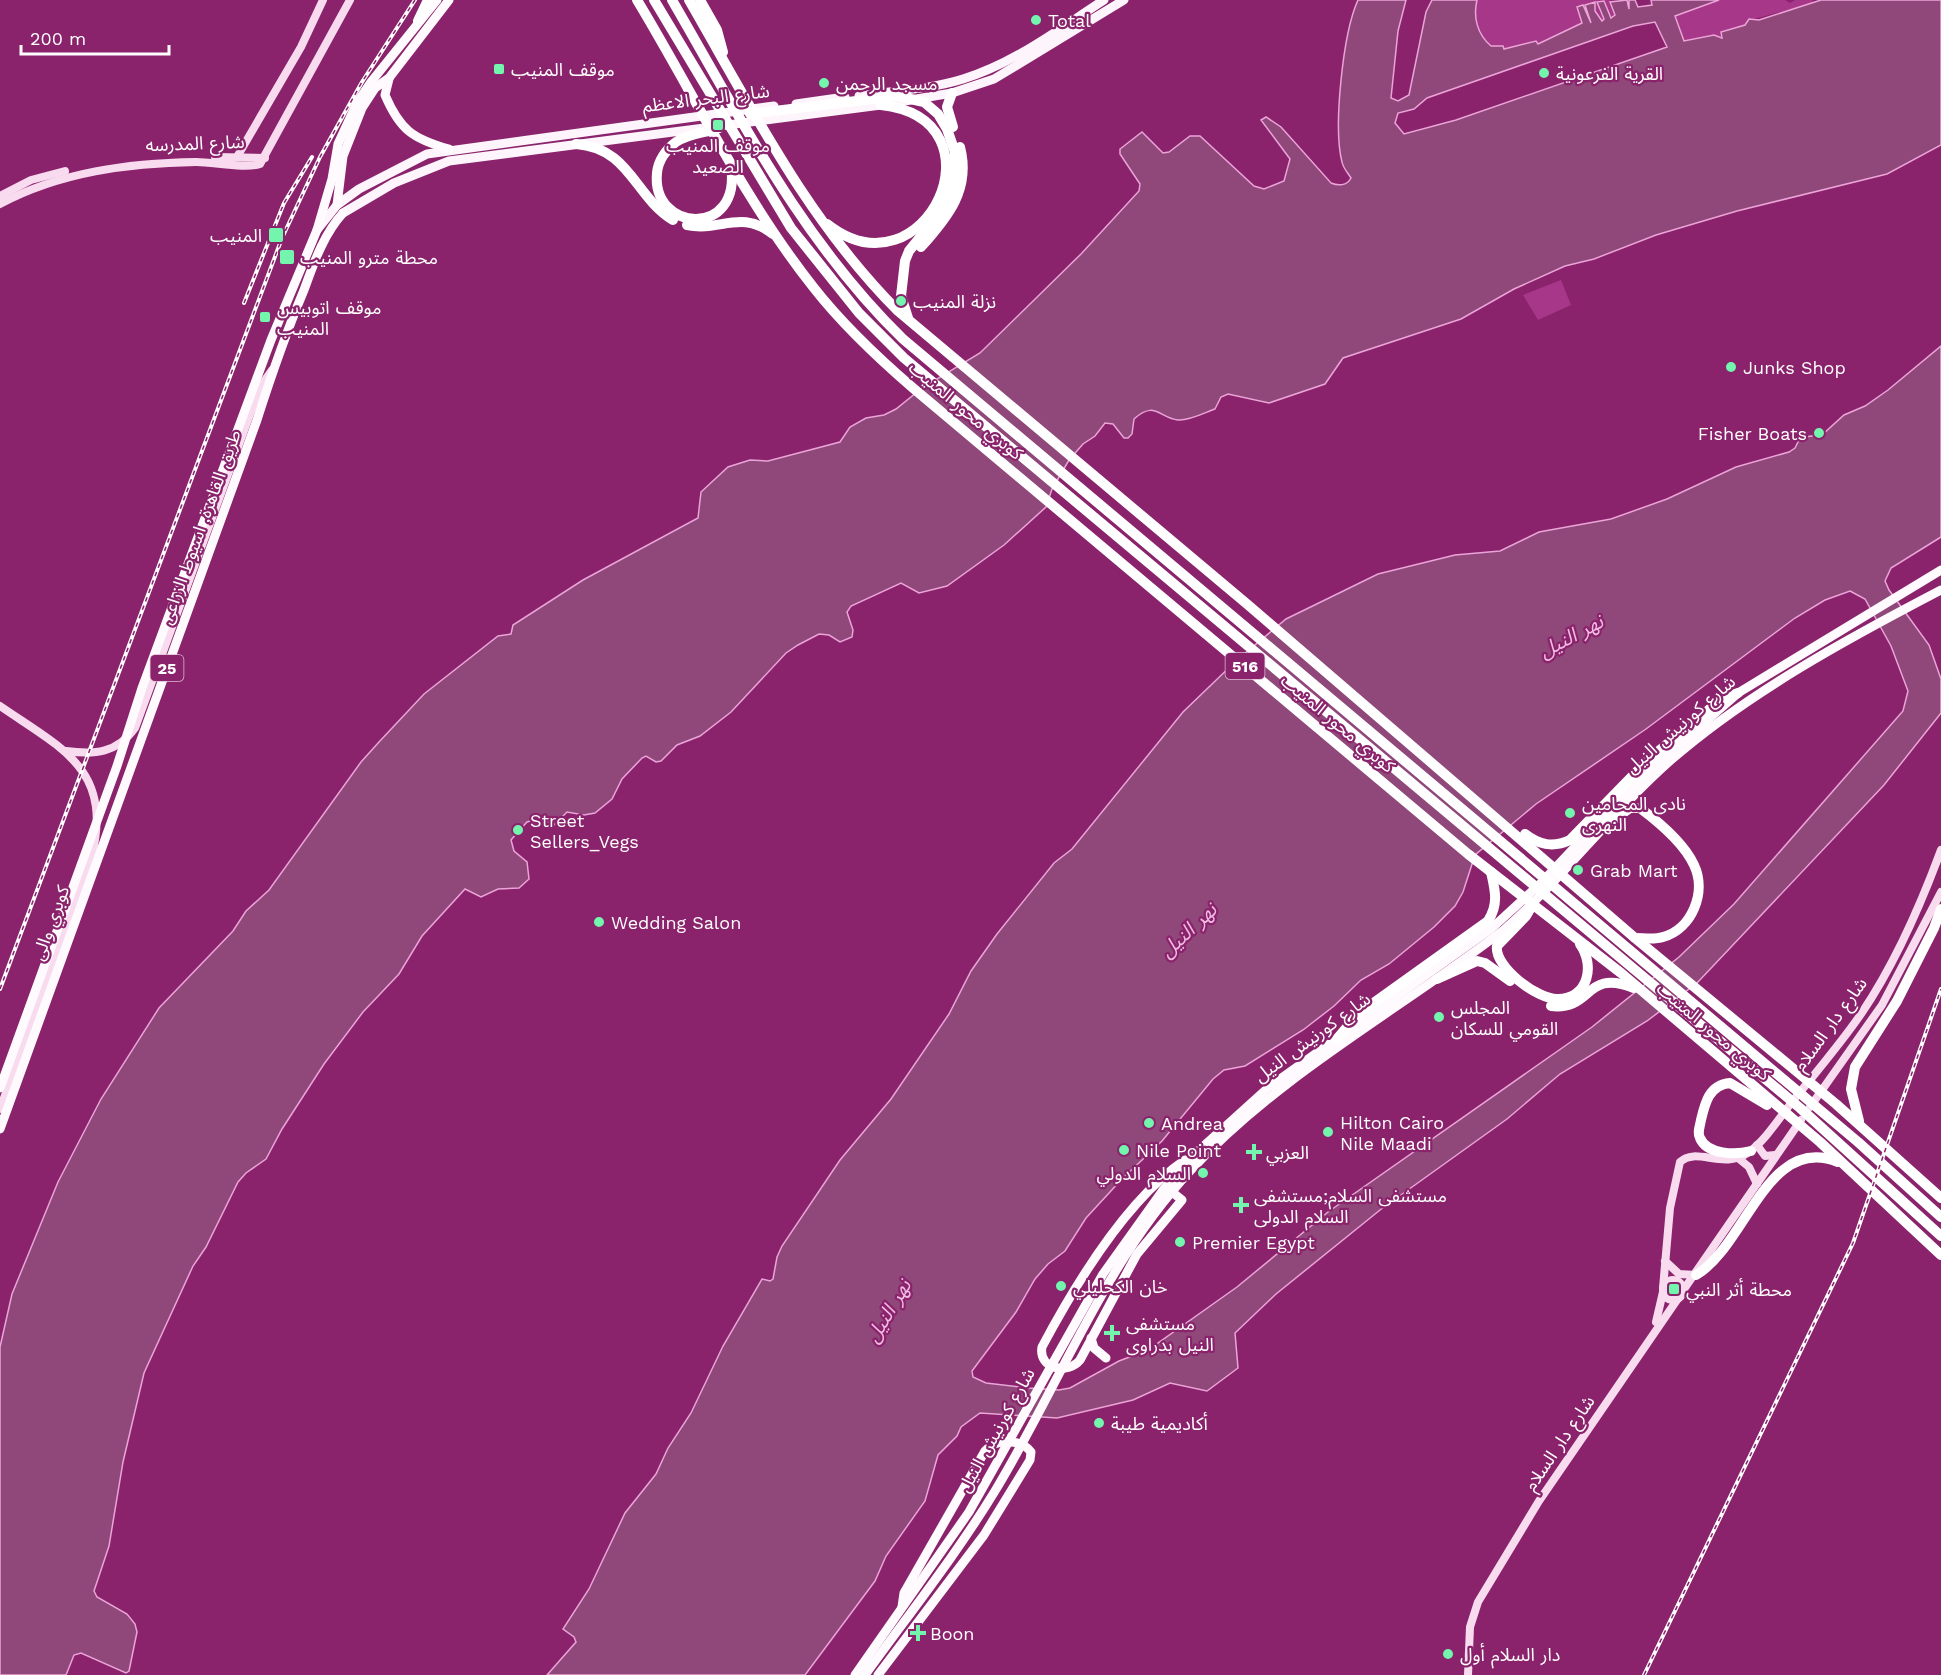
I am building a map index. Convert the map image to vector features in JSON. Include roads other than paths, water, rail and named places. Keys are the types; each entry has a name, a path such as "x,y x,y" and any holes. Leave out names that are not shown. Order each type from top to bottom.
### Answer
{"highway":[{"path":"418,21 428,0"},
{"name":"طريق القاهرة, اسيوط الزراعى","path":"0,1088 117,766 142,688 213,502 271,340 317,230 332,179 338,144 357,103 418,21 437,0"},
{"path":"340,209 342,156 370,96 391,75 449,0"},
{"name":"كوبري محور المنيب","path":"637,0 776,236 829,307 895,373 1491,872 1640,990 1844,1164 1941,1256"},
{"name":"كوبري محور المنيب","path":"654,0 791,228 844,296 904,358 1800,1108 1941,1236"},
{"name":"كوبري محور المنيب","path":"672,0 802,221 841,272 909,344 1858,1142 1941,1217"},
{"name":"كوبري محور المنيب","path":"689,0 780,158 815,213 854,264 914,326 1247,604 1635,938 1704,993 1862,1127 1941,1198"},
{"path":"700,0 717,30 730,72"},
{"path":"384,66 391,75"},
{"path":"391,75 385,95 394,117 417,138 449,149"},
{"path":"904,272 912,257 936,230 957,199 963,175 961,151 948,114 952,93"},
{"path":"735,110 751,114 915,99 938,114 947,129 956,162 954,182 948,201 909,251 901,288 902,304 914,326"},
{"path":"815,213 834,230 867,244 900,239 926,218 940,198 947,163 941,142 930,126 915,114 884,101"},
{"path":"724,123 719,129 676,141 661,159 657,182 665,204 684,217 706,218 726,204 733,189 730,159"},
{"path":"576,144 607,152 624,165 660,209 682,224 703,227 746,221 767,229 776,236"},
{"name":"طريق القاهرة, اسيوط الزراعى","path":"0,1129 257,420 272,370 325,239 340,209"},
{"name":"شارع كورنيش النيل","path":"855,1675 969,1512 1103,1274 1197,1152 1269,1087 1492,928 1541,883 1635,783 1738,693 1941,570"},
{"name":"شارع كورنيش النيل","path":"865,1675 927,1592 995,1492 1099,1298 1144,1222 1230,1131 1269,1098 1483,946 1533,904 1649,780 1703,734 1766,690 1941,590"},
{"path":"1497,817 1541,844 1563,843 1576,836 1613,794 1650,758 1723,699 1738,693"},
{"path":"117,766 122,775 131,770"},
{"path":"107,793 117,791 118,799"},
{"path":"1606,825 1635,807 1648,814 1689,856 1698,875 1698,896 1692,915 1663,937 1635,938"},
{"path":"1337,1039 1352,1019 1488,921 1493,914 1496,897 1491,872"},
{"path":"1533,904 1522,922 1497,946 1498,960 1508,976 1537,1000 1554,1006 1578,1001 1596,985 1605,981 1616,981 1640,990"},
{"path":"1862,1127 1851,1101 1855,1067 1898,1001 1941,909"},
{"path":"1437,979 1477,961 1485,963 1549,998 1558,999 1576,993 1587,979 1589,960 1580,944 1568,931"},
{"path":"1754,1148 1722,1152 1707,1147 1700,1138 1705,1102 1713,1090 1723,1084 1737,1085 1804,1130"},
{"path":"1172,1192 1182,1200 1137,1254 1080,1360 1070,1369 1047,1364 1041,1356 1042,1347 1073,1293 1106,1244 1155,1185 1197,1152"},
{"path":"1696,1275 1719,1255 1785,1167 1799,1159 1815,1156 1844,1164"},
{"path":"1091,1338 1094,1348 1106,1358"},
{"path":"878,1675 984,1535 1030,1460 1029,1449 1001,1441 994,1442 985,1451 904,1593 902,1609"},
{"path":"873,1664 873,1675"}],"main road":[{"path":"237,157 301,47 323,0"},
{"path":"265,158 350,0"},
{"name":"شارع البحر الاعظم","path":"317,230 359,189 418,157 449,149 735,110 858,96 963,79 1016,56 1104,0"},
{"name":"شارع البحر الاعظم","path":"340,209 421,170 442,163 952,93 994,79 1011,70 1124,0"},
{"path":"653,122 655,133"},
{"path":"637,123 638,135"},
{"path":"439,151 442,163"},
{"name":"شارع المدرسه","path":"0,196 32,180 79,168 174,157 265,158"},
{"path":"418,157 423,163 421,170"},
{"name":"شارع المدرسه","path":"0,204 29,188 73,174 182,162 255,166 265,158"},
{"path":"64,749 93,753 110,750 123,742 135,728 260,387 272,370"},
{"path":"64,749 100,749 116,743 132,727 204,535 213,502"},
{"path":"1929,596 1941,584"},
{"name":"كوبري والى","path":"0,705 64,749 80,763 94,786 100,824 95,856 51,990"},
{"name":"كوبري والى","path":"0,1109 92,855 97,834 98,815 92,788 78,765 64,749"},
{"name":"شارع دار السلام","path":"1652,1334 1663,1290 1670,1208 1680,1162 1695,1156 1723,1161 1738,1158 1754,1148 1840,1042 1869,1001 1908,929 1941,850"},
{"name":"شارع دار السلام","path":"1470,1675 1477,1618 1539,1501 1652,1334 1696,1275 1775,1155 1882,1005 1941,892"},
{"path":"1754,1148 1765,1156 1775,1155"},
{"path":"1738,1158 1749,1167 1757,1184"},
{"path":"1665,1260 1679,1274 1696,1275"},
{"path":"1674,1280 1680,1283 1680,1295 1670,1299 1663,1290 1667,1282 1674,1280"}],"water":[{"path":"1358,0 1406,0 1398,31 1391,98 1398,101 1409,95 1426,12 1432,0 1477,0 1476,19 1479,31 1491,46 1503,46 1504,49 1536,41 1538,44 1582,23 1577,7 1583,5 1591,23 1585,5 1595,2 1595,11 1602,21 1604,19 1597,2 1604,1 1611,18 1615,15 1610,2 1627,0 1629,9 1629,0 1635,0 1638,7 1652,5 1651,0 1719,0 1675,16 1684,41 1714,35 1722,38 1721,32 1745,25 1749,19 1759,20 1821,0 1941,0 1941,145 1887,174 1737,211 1656,235 1594,259 1565,266 1514,289 1461,319 1343,358 1325,384 1269,403 1228,394 1221,397 1215,409 1187,419 1172,419 1152,410 1147,411 1134,419 1132,434 1128,438 1124,438 1113,424 1105,423 1095,436 1083,444 1069,460 1052,489 1046,507 1004,545 947,586 919,593 901,583 851,606 847,612 853,630 852,637 840,642 829,635 819,634 786,653 731,712 700,736 677,745 661,761 656,762 646,756 642,758 622,779 612,799 595,813 584,815 567,812 554,825 541,818 527,822 511,840 514,851 527,862 529,879 519,888 498,889 481,897 465,889 422,936 399,974 363,1012 324,1064 282,1129 266,1159 246,1173 238,1182 206,1247 193,1266 144,1373 123,1462 109,1546 94,1591 97,1597 127,1614 135,1624 137,1632 129,1671 126,1673 81,1653 74,1655 66,1675 0,1675 0,1347 12,1294 58,1182 101,1099 159,1008 233,931 246,911 269,890 361,762 424,694 498,636 511,634 513,625 583,580 698,518 701,492 728,467 750,460 768,461 840,442 850,427 866,418 884,415 896,409 922,388 980,353 1081,254 1139,191 1140,184 1120,154 1120,149 1142,132 1163,153 1169,152 1190,136 1200,136 1254,186 1264,189 1284,181 1290,159 1261,120 1266,117 1281,127 1331,183 1339,185 1347,183 1351,178 1344,168 1339,146 1339,104 1344,57","holes":["1655,22 1667,47 1456,120 1404,134 1395,123 1398,113 1414,109 1427,98 1633,26"]},
{"name":"نهر النيل","path":"1941,346 1941,537 1891,568 1885,581 1889,590 1929,645 1941,679 1941,713 1884,785 1697,983 1647,1021 1560,1074 1507,1119 1380,1210 1276,1294 1235,1333 1238,1368 1207,1391 1170,1383 1133,1400 1057,1418 980,1413 961,1427 957,1436 938,1455 925,1501 886,1556 875,1581 805,1675 547,1675 576,1642 574,1637 563,1629 589,1589 625,1513 656,1474 668,1448 691,1413 723,1346 762,1279 770,1281 773,1279 777,1257 782,1246 840,1160 891,1099 949,1014 971,971 997,934 1054,863 1072,849 1183,712 1237,660 1286,619 1378,574 1455,555 1500,551 1539,532 1611,519 1667,499 1736,467 1789,452 1795,448 1800,438 1823,434 1844,415 1865,406","holes":["1850,591 1865,599 1891,646 1908,691 1903,711 1734,904 1679,957 1592,1027 1328,1212 1237,1287 1148,1350 1119,1361 1070,1388 1059,1390 986,1383 973,1377 972,1371 1016,1312 1035,1279 1048,1264 1065,1251 1086,1218 1162,1141 1213,1079 1224,1070 1245,1066 1303,1030 1334,1006 1361,980 1389,964 1434,927 1455,906 1463,892 1475,855 1536,804 1646,729 1795,618 1825,600"]}],"railway":[{"path":"0,989 282,238 320,157 362,82 415,0"},
{"path":"244,303 284,203 312,157"},
{"path":"1644,1675 1853,1243 1941,989"}],"place":[{"name":"Total","path":"1036,20"},
{"name":"موقف المنيب","path":"499,69"},
{"name":"القرية الفرعونية","path":"1544,73"},
{"name":"مسجد الرحمن","path":"824,83"},
{"name":"موقف المنيب الصعيد","path":"718,125"},
{"name":"المنيب","path":"276,235"},
{"name":"محطة مترو المنيب","path":"287,257"},
{"name":"نزلة المنيب","path":"901,301"},
{"name":"موقف اتوبيس المنيب","path":"265,317"},
{"name":"Junks Shop","path":"1731,367"},
{"name":"Fisher Boats","path":"1819,433"},
{"name":"نادى المحامين النهرى","path":"1570,813"},
{"name":"Street Sellers_Vegs","path":"518,830"},
{"name":"Grab Mart","path":"1578,870"},
{"name":"Wedding Salon","path":"599,922"},
{"name":"المجلس القومي للسكان","path":"1439,1017"},
{"name":"Andrea","path":"1149,1123"},
{"name":"Hilton Cairo Nile Maadi","path":"1328,1132"},
{"name":"Nile Point","path":"1124,1150"},
{"name":"العزبي","path":"1254,1152"},
{"name":"السلام الدولي","path":"1203,1173"},
{"name":"مستشفى السلام;مستشفى السلام الدولى","path":"1241,1205"},
{"name":"Premier Egypt","path":"1180,1242"},
{"name":"خان الكحليلي","path":"1061,1286"},
{"name":"محطة أثر النبي","path":"1674,1289"},
{"name":"مستشفى النيل بدراوى","path":"1112,1333"},
{"name":"أكاديمية طيبة","path":"1099,1423"},
{"name":"Boon","path":"918,1633"},
{"name":"دار السلام أول","path":"1448,1654"}]}
